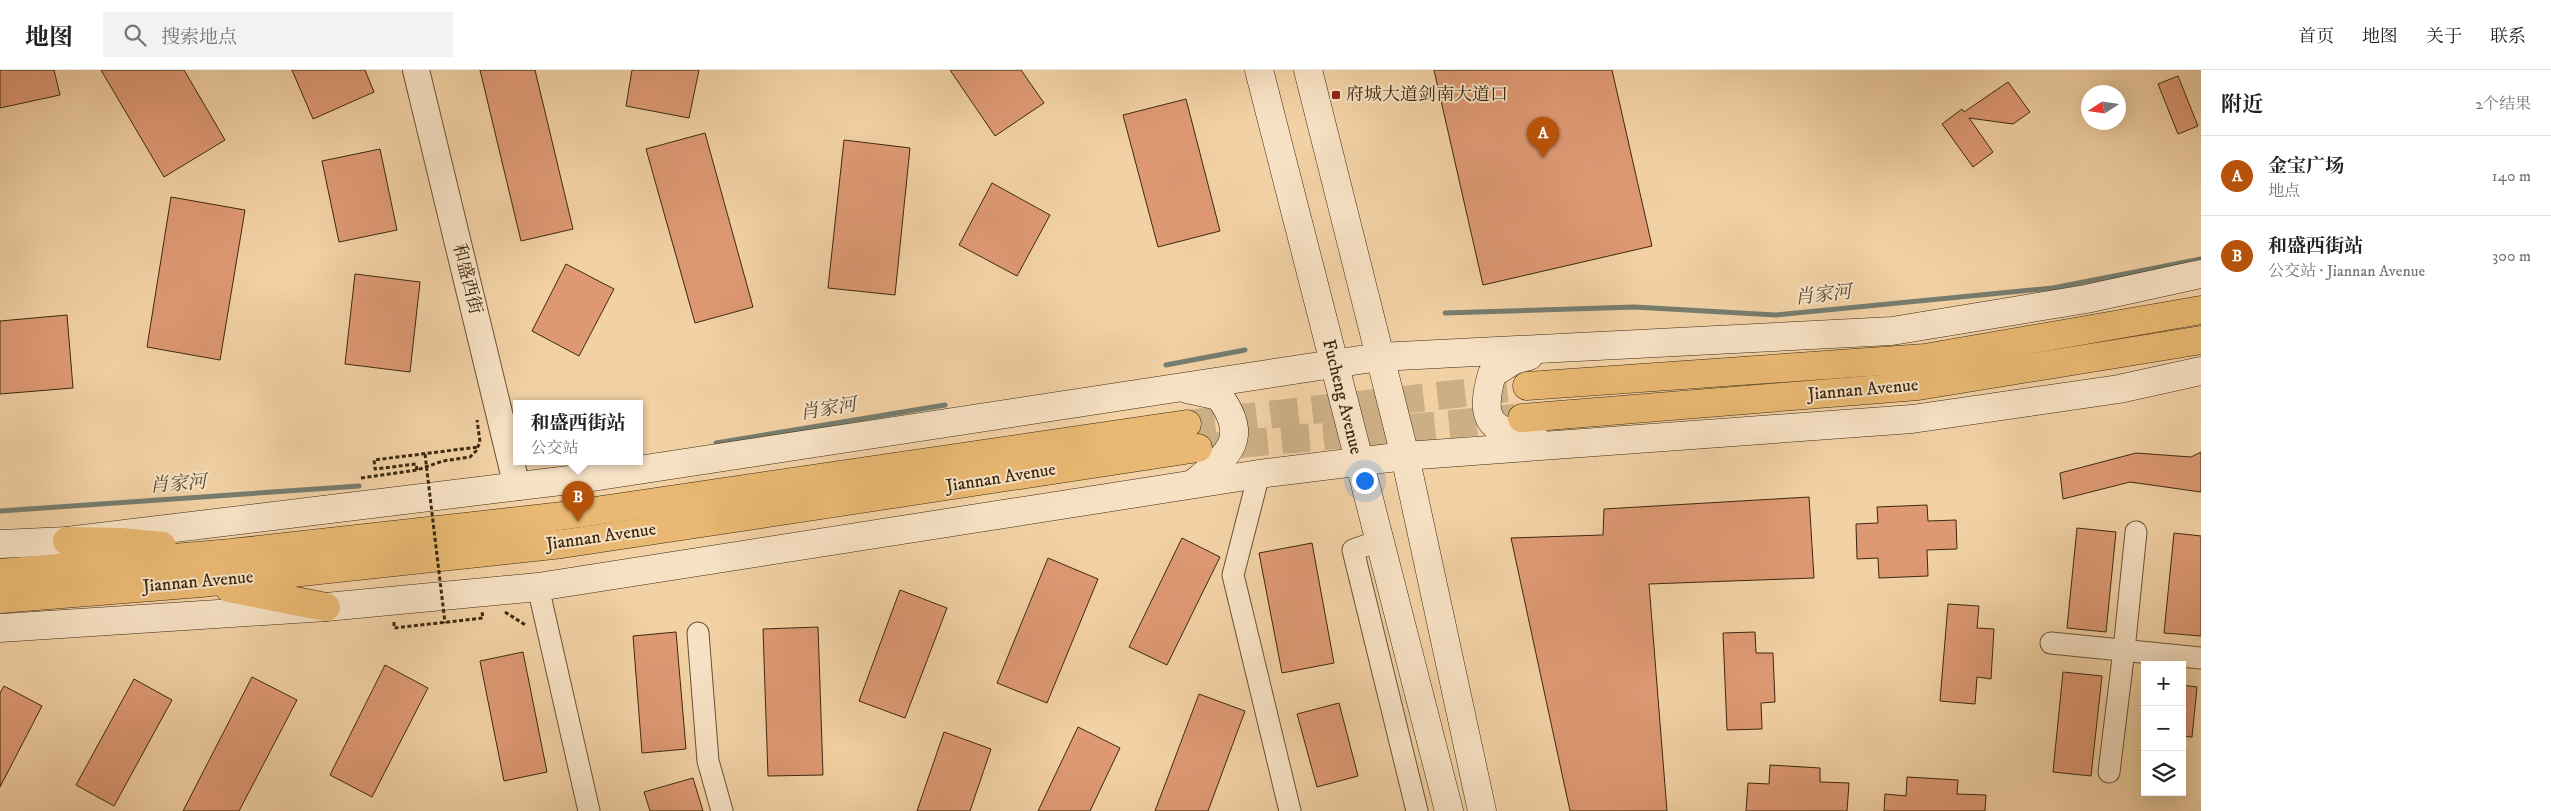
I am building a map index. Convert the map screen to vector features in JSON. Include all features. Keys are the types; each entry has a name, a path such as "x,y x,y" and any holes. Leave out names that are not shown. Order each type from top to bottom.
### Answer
{"highway":[{"name":"Jiannan Avenue","path":"1527,386 1925,358 2192,312"},
{"name":"Jiannan Avenue","path":"1522,418 1918,386 2200,340"},
{"name":"Jiannan Avenue","path":"0,573 231,553 554,517 1186,424"},
{"name":"Jiannan Avenue","path":"0,599 201,583 562,544 1198,448"},
{"path":"67,541 121,542 231,553"},
{"path":"201,583 326,607"}],"main road":[{"name":"Fucheng Avenue","path":"1259,70 1449,811"},
{"path":"1308,70 1405,456 1482,811"},
{"path":"0,544 67,541 517,487 1379,357 1553,350 1892,331 2086,300 2201,274"},
{"path":"2086,300 2192,312"},
{"path":"2118,389 2200,340"},
{"path":"1553,350 1514,360 1492,374 1485,399 1490,418 1499,430 1559,446"},
{"path":"0,628 326,607 538,587 1192,484 1358,460 1912,419 2118,389 2201,371"},
{"path":"1171,387 1219,396 1230,412 1235,427 1234,442 1226,458 1192,484"}],"street":[{"name":"和盛西街","path":"416,70 517,487"},
{"path":"1259,474 1233,575 1290,811"},
{"path":"2109,772 2136,532"},
{"path":"1379,541 1353,550 1417,811"},
{"path":"538,587 589,811"},
{"path":"698,633 708,761 722,811"},
{"path":"2051,643 2201,658"}],"path":[{"path":"361,478 417,470 443,461 470,457 480,442 476,414"},
{"path":"417,470 416,464 376,469 374,460 478,447"},
{"path":"425,454 445,623 483,618"}],"building":[{"path":"0,70 54,70 60,95 0,108"},
{"path":"101,70 184,70 225,140 164,177"},
{"path":"292,70 365,70 374,92 313,119"},
{"path":"480,70 535,70 573,229 521,241"},
{"path":"632,70 699,70 689,118 626,106"},
{"path":"950,70 1021,70 1044,103 995,136"},
{"path":"1434,70 1612,70 1652,246 1483,285"},
{"path":"2178,76 2198,126 2178,134 2158,84"},
{"path":"2008,82 2030,112 2013,124 1969,118 1993,152 1973,167 1942,124 1962,109 1964,112"},
{"path":"1186,99 1220,231 1158,247 1123,115"},
{"path":"705,133 753,307 695,323 646,149"},
{"path":"844,140 910,148 895,295 828,288"},
{"path":"380,149 397,230 339,242 322,161"},
{"path":"992,183 1050,215 1017,276 959,245"},
{"path":"171,197 245,210 220,360 147,347"},
{"path":"566,264 614,289 579,356 532,331"},
{"path":"355,274 420,282 410,372 345,364"},
{"path":"67,315 73,388 0,394 0,321"},
{"path":"2201,452 2201,492 2130,482 2063,499 2060,473 2136,453 2191,457"},
{"path":"1809,497 1814,578 1649,584 1667,811 1570,811 1511,538 1603,535 1604,509"},
{"path":"1927,505 1928,521 1956,520 1957,549 1927,550 1928,576 1879,578 1878,558 1857,559 1856,524 1878,523 1877,507"},
{"path":"2077,528 2116,532 2106,632 2067,628"},
{"path":"2174,533 2201,536 2201,636 2164,633"},
{"path":"1182,538 1220,557 1167,665 1129,647"},
{"path":"1312,543 1334,663 1282,673 1259,553"},
{"path":"1048,558 1098,579 1047,703 997,683"},
{"path":"900,590 947,608 905,718 859,701"},
{"path":"1948,604 1979,606 1977,628 1994,629 1991,679 1977,677 1975,704 1940,701"},
{"path":"818,627 823,775 768,776 763,629"},
{"path":"676,632 686,749 642,753 633,636"},
{"path":"1755,632 1756,653 1773,653 1775,702 1761,703 1762,729 1727,730 1723,633"},
{"path":"523,652 547,772 504,781 480,661"},
{"path":"385,665 428,688 372,797 330,775"},
{"path":"2063,672 2102,676 2091,776 2053,772"},
{"path":"252,677 297,700 239,811 183,811"},
{"path":"134,679 172,700 114,806 76,785"},
{"path":"4,686 42,706 0,787 0,693"},
{"path":"2186,686 2197,687 2192,737 2186,736"},
{"path":"1199,694 1245,711 1208,811 1155,811"},
{"path":"1339,703 1358,776 1317,787 1297,714"},
{"path":"1078,727 1120,748 1090,811 1038,811"},
{"path":"944,732 991,749 970,811 917,811"},
{"path":"1770,765 1820,768 1820,782 1849,783 1847,811 1746,811 1748,783 1769,784"},
{"path":"1907,777 1958,780 1957,794 1986,795 1985,811 1884,811 1885,794 1906,796"},
{"path":"693,778 703,811 650,811 644,792"}],"waterway":[{"name":"肖家河","path":"1445,313 1634,307 1776,315 2053,288 2201,259"},
{"name":"肖家河","path":"1166,365 1245,350"},
{"name":"肖家河","path":"716,443 945,405"},
{"name":"肖家河","path":"0,511 359,486"}],"tunnel":[{"path":"1187,424 1527,386"},
{"path":"1198,448 1515,418"}],"place":[{"name":"府城大道剑南大道口","path":"1336,95"},
{"name":"金宝广场","path":"1543,158"},
{"name":"和盛西街站","path":"578,522"}]}
